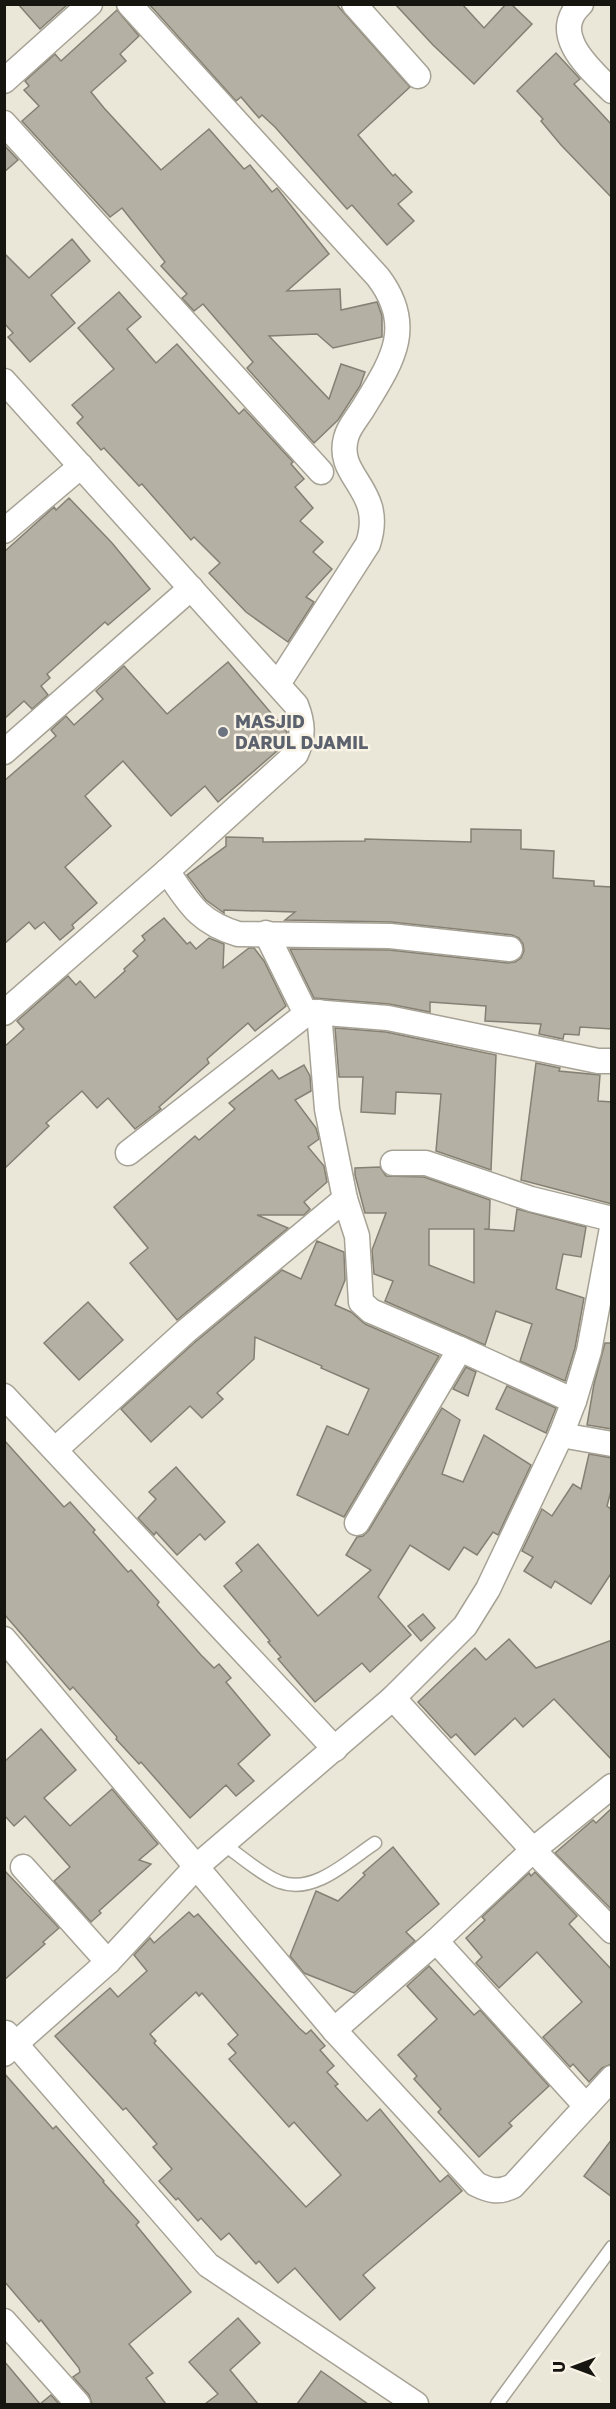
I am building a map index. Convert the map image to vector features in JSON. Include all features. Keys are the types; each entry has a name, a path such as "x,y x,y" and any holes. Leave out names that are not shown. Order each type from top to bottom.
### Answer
{"street":[{"path":"4,81 90,4"},
{"path":"129,4 378,277 395,309 397,329 390,363 346,435 344,450 348,466 368,497 373,529 368,544 278,684"},
{"path":"354,4 418,76"},
{"path":"573,7 569,34 573,48 580,59 612,92"},
{"path":"4,123 321,472"},
{"path":"4,381 278,684 296,705 303,723 302,742 296,754 167,871 4,1013"},
{"path":"4,531 81,466"},
{"path":"4,752 191,588"},
{"path":"167,871 202,918 219,928 238,934 390,936 510,949"},
{"path":"266,933 312,1013 327,1109 345,1199 357,1236 359,1292 363,1306 574,1401"},
{"path":"128,1153 312,1013 388,1018 598,1061 612,1061"},
{"path":"393,1163 426,1163 531,1199 612,1219"},
{"path":"57,1449 185,1332 345,1199"},
{"path":"416,2404 208,2265 8,2043 108,1962 196,1867 393,1698 449,1644 477,1608 561,1435 574,1401 589,1351 612,1228"},
{"path":"357,1523 460,1349"},
{"path":"4,1395 57,1449 335,1749"},
{"path":"561,1435 612,1444"},
{"path":"4,1639 334,2030 476,2184 489,2191 502,2191 513,2186 612,2078"},
{"path":"393,1698 533,1850 612,1931"},
{"path":"334,2030 436,1941 533,1850 612,1786"},
{"path":"23,1867 108,1962"},
{"path":"436,1941 586,2106"},
{"path":"4,2321 78,2404"}],"lane":[{"path":"222,1844 279,1882 303,1884 318,1881 375,1843"},
{"path":"497,2404 612,2247"}],"building":[{"path":"18,4 68,4 40,29"},
{"path":"149,4 336,4 410,87 358,135 393,176 395,174 412,192 398,204 414,221 387,245 352,205 347,209 275,127 262,115 259,118 241,97 236,101"},
{"path":"395,4 462,4 484,28 506,4 511,4 532,24 474,84"},
{"path":"117,10 139,36 120,54 126,61 91,92 104,108 161,170 209,129 244,169 250,165 272,192 277,188 329,254 287,291 340,289 341,310 377,302 382,316 382,337 333,348 317,334 269,336 329,399 341,364 365,372 360,386 338,420 314,443 247,368 253,362 203,304 194,311 182,298 187,294 161,266 165,262 122,208 110,217 22,121 39,106 24,90 29,86 25,81 55,54 61,61"},
{"path":"556,53 580,79 574,84 612,125 612,198 561,145 541,121 543,119 517,91"},
{"path":"4,145 18,160 4,172"},
{"path":"72,239 90,261 51,295 75,323 30,362 8,337 13,333 4,323 4,253 29,278"},
{"path":"119,292 141,317 127,329 156,363 177,344 239,414 244,409 293,462 291,464 304,479 295,487 313,508 300,521 323,542 313,552 332,569 306,597 314,602 288,642 246,612 209,573 220,563 194,537 191,540 142,484 139,486 104,448 101,450 77,423 83,417 72,405 114,369 78,328"},
{"path":"69,498 112,543 150,589 108,625 105,622 47,674 50,678 41,686 48,695 32,709 24,701 4,719 4,552 54,507 56,510"},
{"path":"228,662 287,732 284,745 218,802 205,786 171,816 123,761 85,796 111,826 65,867 97,903 72,925 74,928 60,940 44,922 35,929 29,922 4,944 4,781 56,736 51,730 66,716 74,725 103,699 96,691 124,666 167,714"},
{"path":"471,829 521,830 521,849 554,851 553,878 594,881 594,886 612,887 612,1029 580,1027 579,1035 564,1034 563,1039 539,1034 541,1024 485,1021 486,1006 430,1002 430,1012 389,1004 314,998 290,949 389,950 508,963 521,958 524,951 523,944 519,938 512,935 391,922 285,920 295,912 224,910 224,913 206,900 187,875 226,846 226,837 263,838 263,842 365,841 365,839 471,842"},
{"path":"164,918 187,944 190,942 196,949 209,938 224,944 223,968 249,948 254,948 264,961 286,1006 255,1031 248,1023 207,1059 209,1063 159,1107 161,1109 135,1129 108,1098 97,1108 82,1091 46,1123 49,1126 4,1169 4,1047 24,1029 17,1021 68,976 76,985 80,981 95,998 138,956 133,951 145,940 142,936"},
{"path":"335,1028 386,1032 496,1055 491,1170 436,1151 441,1094 396,1092 395,1114 361,1112 363,1077 339,1077"},
{"path":"536,1063 560,1068 559,1071 600,1075 598,1101 612,1102 612,1204 521,1180"},
{"path":"304,1065 310,1076 311,1091 295,1100 316,1128 319,1139 308,1147 324,1166 327,1182 304,1202 310,1209 304,1215 257,1215 288,1228 177,1320 130,1263 148,1248 114,1207 195,1136 199,1140 235,1109 229,1103 272,1070 279,1079"},
{"path":"380,1167 386,1176 424,1177 490,1200 489,1229 484,1229 514,1231 517,1209 586,1227 581,1257 563,1254 556,1289 584,1298 575,1348 565,1381 520,1361 532,1324 496,1311 485,1345 385,1301 393,1281 374,1274 372,1250 386,1213 365,1213 355,1168","holes":["429,1229 474,1229 474,1283 429,1265"]},
{"path":"317,1241 344,1252 345,1280 335,1305 351,1312 365,1324 439,1356 344,1517 297,1495 327,1426 348,1435 369,1389 321,1368 322,1366 255,1337 254,1359 217,1393 223,1399 202,1418 190,1406 151,1442 121,1409 194,1343 282,1270 301,1279"},
{"path":"88,1302 123,1340 79,1380 44,1343"},
{"path":"605,1343 612,1343 612,1429 587,1425 594,1384"},
{"path":"466,1367 476,1372 468,1396 453,1389"},
{"path":"507,1386 556,1408 546,1433 496,1409"},
{"path":"442,1408 460,1420 442,1474 463,1482 484,1435 531,1465 498,1535 493,1532 477,1555 464,1547 449,1570 410,1545 378,1597 411,1635 370,1672 362,1663 315,1702 278,1659 281,1657 268,1642 270,1641 224,1586 242,1571 236,1563 258,1544 318,1616 371,1570 346,1555 357,1537 363,1536 369,1530"},
{"path":"4,1440 64,1507 70,1502 128,1572 131,1570 159,1602 157,1605 201,1655 214,1668 219,1664 231,1678 226,1682 270,1735 238,1764 254,1781 236,1796 226,1785 190,1818 141,1762 139,1764 116,1739 117,1737 73,1687 70,1690 4,1614"},
{"path":"589,1454 612,1458 612,1487 607,1506 612,1510 612,1572 591,1604 555,1581 551,1588 524,1571 533,1557 522,1551 542,1509 552,1516 573,1484 581,1489"},
{"path":"176,1467 225,1522 205,1540 200,1534 177,1555 156,1532 154,1535 138,1518 156,1499 149,1492"},
{"path":"423,1614 435,1628 421,1641 408,1626"},
{"path":"509,1639 536,1668 612,1640 612,1760 554,1699 523,1727 515,1718 475,1755 456,1734 451,1738 418,1702 475,1648 486,1660"},
{"path":"41,1729 76,1770 44,1798 70,1826 112,1789 158,1844 139,1860 151,1864 99,1911 101,1913 91,1922 54,1881 70,1867 25,1816 14,1826 4,1815 4,1762"},
{"path":"612,1808 612,1910 555,1853 593,1820 596,1823"},
{"path":"393,1847 439,1904 406,1932 415,1941 354,1993 304,1973 290,1956 316,1891 338,1901 365,1875 363,1873"},
{"path":"4,1870 59,1928 43,1942 45,1944 4,1980"},
{"path":"535,1872 577,1916 569,1924 612,1970 612,2064 602,2068 589,2082 573,2064 570,2067 543,2037 582,2002 537,1952 499,1988 476,1963 482,1957 466,1938 485,1920 482,1917 529,1873 531,1876"},
{"path":"189,1912 194,1917 198,1914 299,2028 306,2034 311,2030 325,2046 320,2050 334,2066 327,2072 338,2084 335,2086 367,2121 380,2109 440,2182 448,2175 462,2191 363,2275 375,2288 340,2320 295,2268 278,2283 259,2261 256,2264 229,2233 221,2240 201,2218 198,2221 178,2198 176,2200 159,2181 172,2169 153,2147 157,2144 126,2108 123,2110 55,2036 110,1988 118,1997 147,1971 134,1955 150,1938 154,1943","holes":["196,1992 199,1996 202,1993 238,2035 228,2044 236,2053 229,2059 289,2127 294,2122 341,2175 306,2207 154,2043 156,2041 150,2034"]},
{"path":"429,1966 474,2015 480,2010 549,2086 509,2123 512,2126 479,2157 438,2112 441,2109 414,2079 417,2076 398,2055 437,2019 407,1986"},
{"path":"4,2073 53,2129 56,2126 104,2181 139,2222 136,2225 191,2292 129,2344 153,2373 146,2378 166,2404 92,2404 89,2395 73,2377 80,2372 79,2368 41,2320 39,2322 4,2281"},
{"path":"612,2139 612,2197 584,2176"},
{"path":"238,2318 260,2343 230,2370 258,2404 205,2404 218,2394 189,2362"},
{"path":"4,2361 40,2404 4,2404"},
{"path":"321,2371 368,2404 297,2404"},
{"path":"51,2395 59,2404 40,2404"}],"place":[{"name":"MASJID DARUL DJAMIL","path":"223,732"}]}
